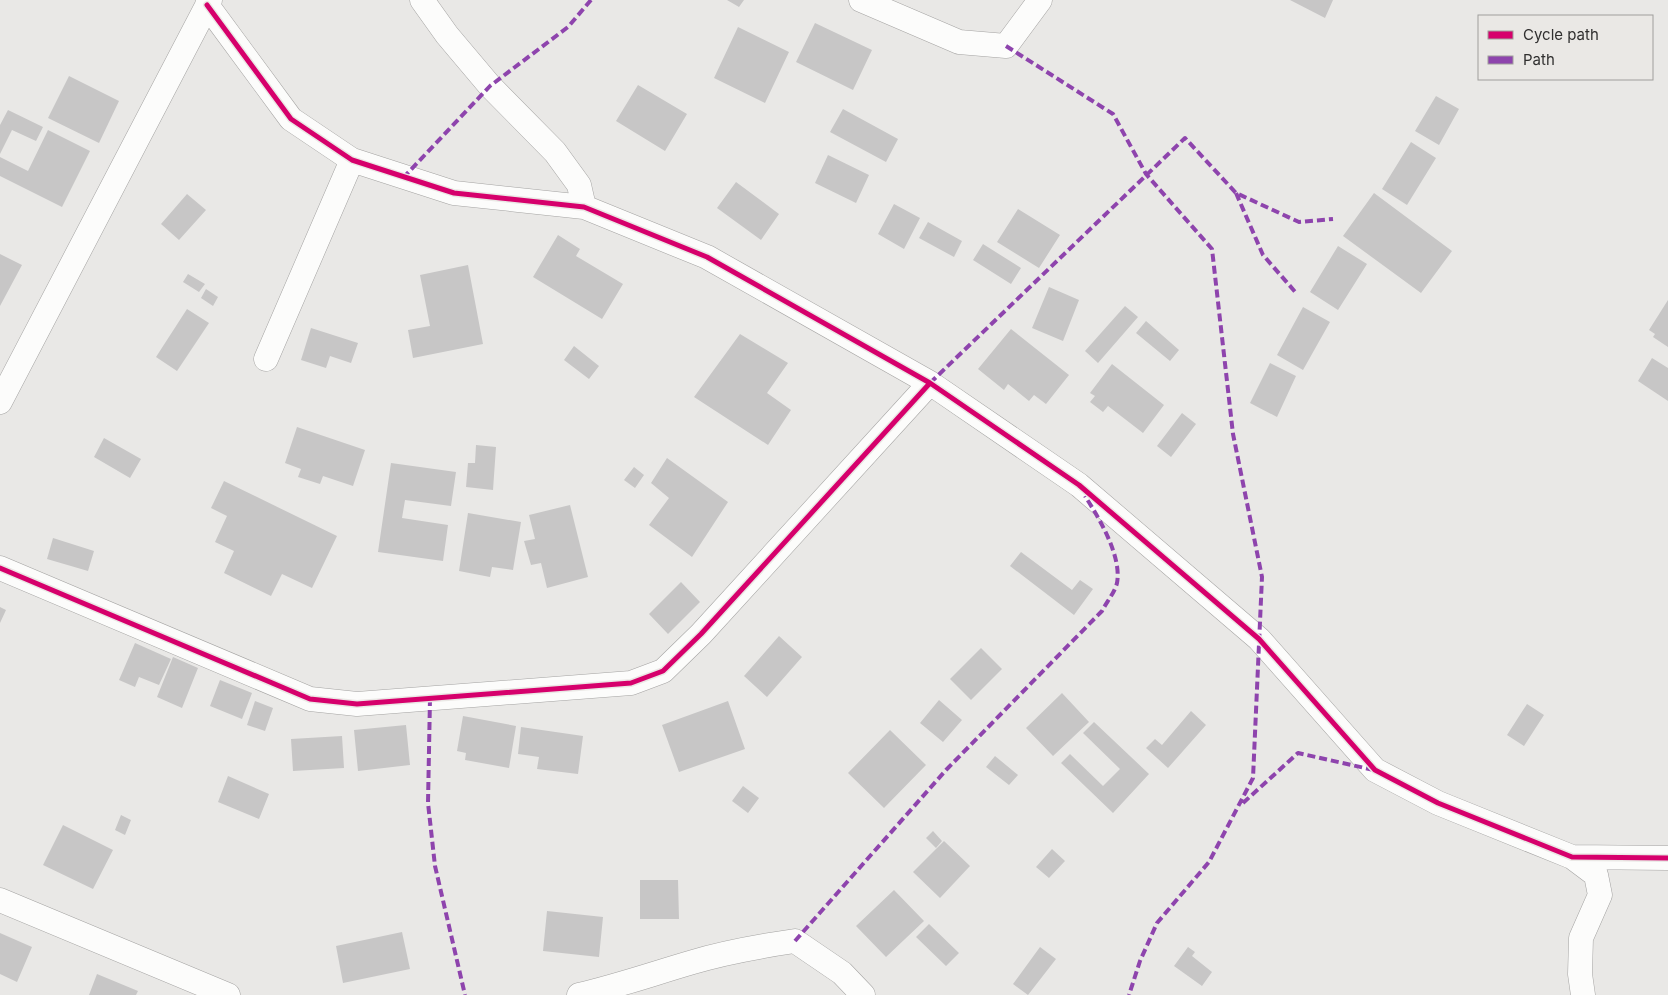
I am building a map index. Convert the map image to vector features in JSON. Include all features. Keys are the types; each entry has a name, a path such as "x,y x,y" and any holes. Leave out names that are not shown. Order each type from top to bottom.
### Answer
{"street":[{"path":"422,0 490,86 555,152 579,185 584,207"},
{"path":"861,0 959,42 1006,46 1040,0"},
{"path":"0,402 208,2 292,119 352,160 454,193 584,207 706,257 930,382 1079,485 1259,639 1375,770 1438,803 1572,857 1596,875 1600,895 1581,938 1580,974 1583,995"},
{"path":"266,359 352,160"},
{"path":"0,568 310,699 357,704 631,683 663,671 701,634 930,382"},
{"path":"1572,857 1668,858"},
{"path":"0,900 228,995"},
{"path":"579,995 616,987 695,961 770,944 795,942 842,973 864,995"}],"building":[{"path":"727,0 744,0 739,7"},
{"path":"1290,0 1333,0 1325,18"},
{"path":"815,23 872,50 853,90 796,62"},
{"path":"738,27 789,52 765,103 714,78"},
{"path":"69,76 119,101 99,143 48,118"},
{"path":"638,85 687,114 665,151 616,121"},
{"path":"1436,96 1459,109 1439,145 1415,131"},
{"path":"843,109 898,139 886,162 830,132"},
{"path":"8,110 43,127 36,141 12,130 0,154 0,125"},
{"path":"48,130 90,151 62,207 0,176 0,157 28,171"},
{"path":"1411,142 1436,158 1407,205 1382,189"},
{"path":"828,155 869,175 856,203 815,183"},
{"path":"736,182 779,214 761,240 717,208"},
{"path":"1374,193 1452,251 1421,293 1343,236"},
{"path":"187,194 206,210 179,240 161,224"},
{"path":"894,204 920,218 904,249 878,234"},
{"path":"1018,209 1060,235 1039,268 997,242"},
{"path":"928,222 962,241 954,257 919,238"},
{"path":"558,235 580,249 576,256 623,284 602,319 533,277"},
{"path":"983,244 1021,268 1011,284 973,260"},
{"path":"1338,246 1367,264 1338,310 1310,292"},
{"path":"0,254 22,265 0,306"},
{"path":"468,265 483,344 413,358 408,330 430,326 420,275"},
{"path":"188,274 205,284 199,292 183,282"},
{"path":"1049,287 1079,300 1063,341 1032,328"},
{"path":"206,289 218,297 213,306 201,298"},
{"path":"1668,300 1668,347 1653,337 1655,334 1649,330"},
{"path":"1125,306 1138,317 1098,363 1085,351"},
{"path":"1303,307 1330,322 1303,370 1277,355"},
{"path":"187,309 209,323 177,371 156,357"},
{"path":"1146,321 1179,350 1170,361 1136,333"},
{"path":"311,328 358,343 351,363 330,356 326,368 301,360"},
{"path":"1011,329 1069,375 1046,404 1034,395 1029,401 1008,384 1004,390 978,369"},
{"path":"740,334 788,363 767,393 791,410 768,445 694,397"},
{"path":"574,346 599,366 589,379 564,360"},
{"path":"1652,358 1668,368 1668,401 1638,381"},
{"path":"1270,363 1296,376 1277,417 1250,403"},
{"path":"1112,364 1164,405 1143,433 1108,406 1103,412 1090,402 1095,396 1090,393"},
{"path":"1182,413 1196,424 1171,457 1157,446"},
{"path":"297,427 365,450 353,486 323,476 320,484 298,477 301,469 285,463"},
{"path":"104,438 141,459 130,478 94,457"},
{"path":"476,445 496,447 493,490 466,487 468,463 475,463"},
{"path":"667,458 728,502 692,557 649,525 669,498 651,483"},
{"path":"391,463 456,472 451,506 405,500 402,518 448,525 443,561 378,552"},
{"path":"634,467 644,475 635,488 624,480"},
{"path":"224,481 337,536 312,588 282,574 271,596 224,573 234,551 215,542 227,516 211,508"},
{"path":"570,505 588,577 547,588 541,563 531,565 524,541 535,539 529,515"},
{"path":"468,513 521,522 513,570 492,567 490,577 459,571"},
{"path":"53,538 94,551 88,571 47,559"},
{"path":"1021,552 1072,590 1080,580 1093,589 1074,615 1010,566"},
{"path":"681,582 700,602 668,634 649,614"},
{"path":"0,607 6,610 0,623"},
{"path":"779,636 802,657 767,697 744,676"},
{"path":"135,643 171,659 159,685 139,677 135,687 119,680"},
{"path":"981,648 1002,669 971,700 950,679"},
{"path":"173,657 198,668 182,708 157,697"},
{"path":"220,680 252,693 242,719 210,706"},
{"path":"1062,693 1089,722 1053,756 1026,728"},
{"path":"939,700 962,720 943,742 920,723"},
{"path":"255,701 273,708 265,731 247,725"},
{"path":"728,701 745,749 679,772 662,725"},
{"path":"1527,704 1544,715 1524,746 1507,735"},
{"path":"1191,711 1206,725 1168,768 1146,748 1155,739 1162,745"},
{"path":"463,716 516,726 509,768 465,760 466,753 457,751"},
{"path":"1094,722 1149,774 1113,813 1061,763 1070,754 1103,786 1120,769 1083,733"},
{"path":"406,725 410,765 358,771 354,730"},
{"path":"521,727 583,736 578,774 537,769 539,757 518,754"},
{"path":"890,730 926,765 884,808 848,773"},
{"path":"342,736 344,768 293,771 291,739"},
{"path":"995,756 1018,775 1009,785 986,767"},
{"path":"228,776 269,794 259,819 218,802"},
{"path":"743,786 759,798 748,813 732,801"},
{"path":"121,815 131,820 125,835 115,830"},
{"path":"63,825 113,850 93,889 43,865"},
{"path":"933,831 942,841 936,848 926,838"},
{"path":"944,841 970,866 940,898 913,872"},
{"path":"1052,849 1065,861 1049,878 1036,867"},
{"path":"640,880 678,880 679,919 640,919"},
{"path":"894,890 924,921 886,957 856,926"},
{"path":"547,911 603,917 599,957 543,951"},
{"path":"929,924 959,953 946,966 916,937"},
{"path":"402,932 410,969 343,983 336,946"},
{"path":"0,933 32,947 17,982 0,974"},
{"path":"1040,947 1056,959 1028,995 1013,984"},
{"path":"1188,947 1195,952 1192,956 1212,972 1202,986 1174,966"},
{"path":"97,974 138,991 136,995 89,995"}],"marked path":[{"path":"403,178 490,86 568,27 591,0"},
{"path":"1006,46 1113,114 1146,174 1212,249 1233,434 1262,577 1253,778 1209,862 1157,923 1140,961 1129,995"},
{"path":"930,383 1185,138 1236,193 1299,222 1333,219"},
{"path":"1236,193 1263,255 1297,294"},
{"path":"795,941 946,770 1102,611 1116,586 1118,572 1113,549 1097,515 1085,496"},
{"path":"430,698 428,803 435,866 465,995"},
{"path":"1243,803 1298,753 1374,770"}],"cycle path":[{"path":"207,5 291,119 352,160 454,193 584,207 707,257 930,383 1079,485 1259,639 1375,770 1438,803 1572,857 1668,858"},
{"path":"0,568 310,699 357,704 631,683 663,671 701,634 930,383"}]}
